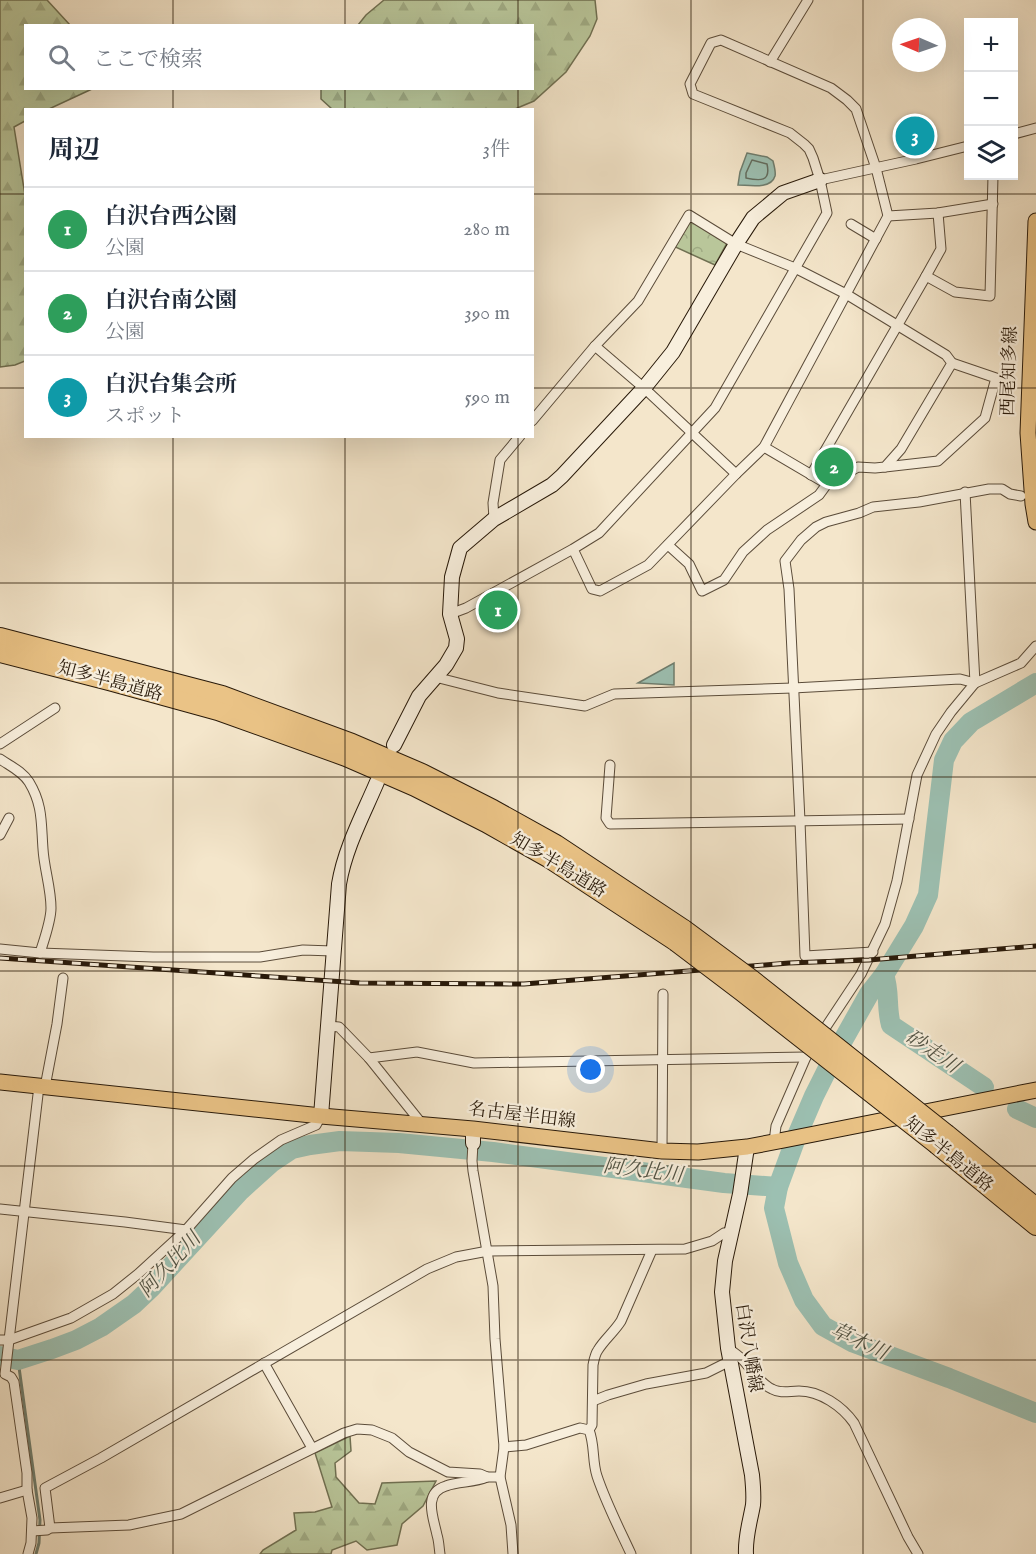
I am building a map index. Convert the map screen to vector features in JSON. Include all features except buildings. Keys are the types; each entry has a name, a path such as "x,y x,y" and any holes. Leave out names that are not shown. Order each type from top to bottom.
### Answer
{"highway":[{"name":"知多半島道路","path":"0,637 222,695 362,747 422,773 493,809 547,839 680,936 742,992 1036,1207"},
{"name":"知多半島道路","path":"0,653 218,711 356,762 486,823 680,936"},
{"name":"知多半島道路","path":"942,1140 1036,1226"}],"main road":[{"name":"西尾知多線","path":"1036,221 1028,433 1036,522"},
{"name":"名古屋半田線","path":"0,1082 321,1116 422,1124 473,1143 698,1152 747,1147 1036,1090"}],"street":[{"path":"770,62 808,0"},
{"path":"450,614 466,608 599,533 715,408 826,213 820,180 809,149 797,137 693,94 690,84 711,43 721,40 831,88 856,109 876,168 888,216 764,447 648,565 600,591 592,589 573,549"},
{"path":"1018,133 1036,128"},
{"path":"394,745 419,696 446,665 456,648 457,639 450,614 452,577 460,548 494,519 552,485 644,388 673,352 753,218 783,193 820,180 964,147"},
{"path":"926,276 956,292 990,296 993,180"},
{"path":"888,216 938,213 993,204"},
{"path":"811,475 941,249 938,213"},
{"path":"534,419 595,346 638,301 689,215 736,243 795,268 846,294 946,356 952,363 996,378 985,418 938,461 875,468 858,467 827,484 819,495 767,530 743,552 724,580 702,591 689,564 668,545"},
{"path":"851,224 876,239"},
{"path":"595,346 644,388 736,474"},
{"path":"885,467 901,449 952,363"},
{"path":"494,519 493,504 500,460 518,438"},
{"path":"764,447 827,484"},
{"path":"873,952 806,956 789,590 785,561 801,540 816,527 873,507 919,502 965,492 1002,489 1010,494 1021,496"},
{"path":"965,492 975,683"},
{"path":"1020,663 1036,646"},
{"path":"779,1141 776,1125 806,1057 861,974 885,924 897,880 917,775 936,734 975,683 1036,655"},
{"path":"435,677 498,693 585,706 614,694 960,679 975,683"},
{"path":"0,744 55,708"},
{"path":"3,765 19,771 28,781 40,807 51,910 40,953"},
{"path":"610,765 606,818 610,824 909,819"},
{"path":"4,1340 71,1318 113,1294 186,1230 232,1178 254,1159 281,1140 316,1125 321,1116 333,951 342,867 377,782"},
{"path":"0,834 9,818"},
{"path":"0,949 40,953 153,957 260,957 303,950 333,951"},
{"path":"28,1554 34,1531 14,1383 11,1377 5,1374 4,1340 42,1087 57,1024 63,978"},
{"path":"662,1151 663,994"},
{"path":"328,1026 339,1027 369,1059 422,1124"},
{"path":"369,1059 417,1052 474,1063 806,1057"},
{"path":"473,1143 473,1171 494,1286 495,1339 504,1447 500,1477 511,1525 513,1554"},
{"name":"白沢八幡線","path":"746,1554 746,1536 753,1495 729,1355 722,1292 725,1261 744,1176 747,1147"},
{"path":"0,1209 186,1230"},
{"path":"48,1529 45,1488 427,1269 456,1257 488,1251 685,1249 732,1232"},
{"path":"589,1430 592,1425 595,1358 598,1350 621,1321 652,1250"},
{"path":"593,1401 646,1384 706,1373 729,1355 741,1358 769,1388 781,1393 802,1391 820,1396 849,1416 918,1554"},
{"path":"264,1363 312,1448"},
{"path":"504,1447 526,1445 580,1428 589,1430"},
{"path":"34,1531 129,1524 181,1514 350,1430 372,1430 392,1438 423,1460 448,1472 480,1474 487,1477"},
{"path":"589,1430 593,1440 596,1474 631,1554"},
{"path":"440,1554 431,1510 431,1503 437,1490 444,1486 487,1477 500,1477"},
{"path":"0,1498 27,1490"}],"green space":[{"path":"0,0 47,0 69,24 24,24 24,90 90,90 51,108 24,108 24,122 14,127 24,189 24,361 0,367"},
{"path":"384,0 595,0 597,19 590,36 566,72 534,101 517,108 331,108 321,99 321,90 534,90 534,24 359,24"},
{"path":"689,215 727,243 715,265 671,245"},
{"path":"835,449 851,458 853,462 831,477 817,472"},
{"path":"503,589 517,619 507,625 487,628 482,602"},
{"path":"350,1436 351,1451 335,1463 336,1477 359,1503 375,1504 382,1483 436,1481 423,1506 402,1524 397,1545 367,1550 356,1541 332,1550 331,1554 260,1554 296,1530 294,1513 315,1512 332,1507 315,1453"}],"water":[{"path":"747,153 767,157 773,161 775,174 773,180 759,186 738,185"},
{"path":"674,663 674,685 638,683"}],"waterway":[{"name":"阿久比川","path":"1036,683 971,722 953,741 944,760 928,895 914,926 884,975 869,994 814,1096 778,1187 774,1208 788,1263 804,1300 823,1326 852,1342 1036,1413"},
{"name":"砂走川","path":"884,975 891,1025 984,1087"},
{"name":"砂走川","path":"1017,1109 1036,1118"},
{"name":"阿久比川","path":"0,1356 18,1360 76,1340 101,1327 134,1304 151,1288 240,1191 271,1163 292,1149 310,1145 340,1141 399,1143 493,1152 724,1183 778,1187"},
{"path":"18,1360 40,1520 36,1554"}],"railway":[{"path":"0,958 360,983 524,984 1036,946"}],"place":[{"name":"白沢台集会所","path":"915,136"},
{"name":"白沢台南公園","path":"834,467"},
{"name":"白沢台西公園","path":"498,610"}],"water label":[{"name":"草木川","path":"859,1342"}]}
